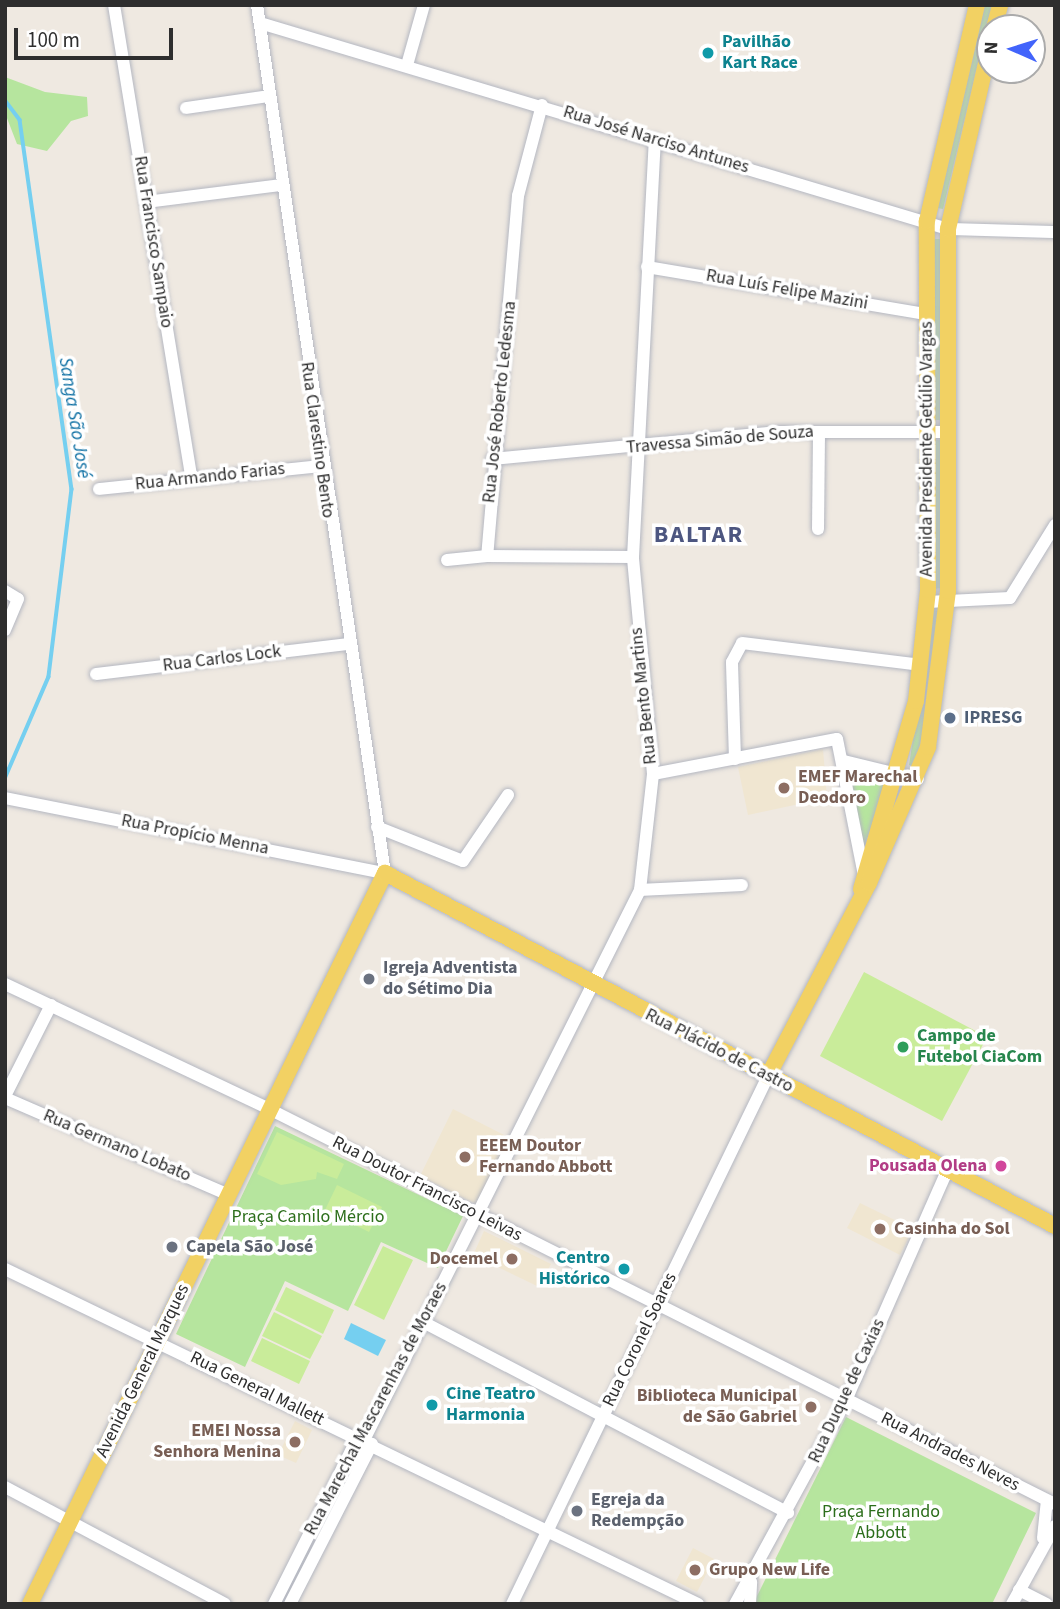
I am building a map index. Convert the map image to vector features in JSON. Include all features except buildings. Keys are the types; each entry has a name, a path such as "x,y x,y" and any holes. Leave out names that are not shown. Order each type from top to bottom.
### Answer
{"main road":[{"name":"Avenida Presidente Getúlio Vargas","path":"863,883 899,773 920,665 927,602 927,221 977,5"},
{"name":"Avenida Presidente Getúlio Vargas","path":"768,1076 863,883 918,779 937,700 947,604 948,229 981,84"},
{"name":"Rua Plácido de Castro","path":"385,873 590,985 1055,1226"},
{"name":"Avenida General Marques","path":"30,1604 385,873"}],"street":[{"name":"Rua Francisco Sampaio","path":"114,5 192,479"},
{"name":"Rua Clarestino Bento","path":"257,5 320,466 385,873"},
{"path":"407,65 424,5"},
{"name":"Rua José Narciso Antunes","path":"260,23 542,105 948,229 1055,232"},
{"path":"186,108 269,96"},
{"name":"Rua José Roberto Ledesma","path":"487,556 492,458 518,196 542,105"},
{"name":"Rua Bento Martins","path":"477,1214 640,890 653,774 633,557 641,447 655,140"},
{"path":"146,202 281,185"},
{"name":"Rua Luís Felipe Mazini","path":"648,267 926,314"},
{"path":"818,529 819,432"},
{"name":"Travessa Simão de Souza","path":"492,458 819,432 947,432"},
{"name":"Rua Armando Farias","path":"99,489 320,466"},
{"path":"927,602 947,604 1010,598 1055,525"},
{"path":"447,560 487,556 633,557"},
{"path":"5,591 18,599 5,630"},
{"path":"735,759 732,662 742,643 753,640 799,654 920,665"},
{"name":"Rua Carlos Lock","path":"96,674 347,644"},
{"path":"653,774 837,740 844,761 863,883"},
{"path":"844,761 918,779"},
{"path":"377,827 463,862 508,795"},
{"name":"Rua Propício Menna","path":"5,798 385,873"},
{"path":"640,890 742,885"},
{"name":"Rua Doutor Francisco Leivas","path":"5,984 271,1110 846,1400"},
{"path":"5,1097 51,1005"},
{"name":"Rua Coronel Soares","path":"512,1604 768,1076"},
{"name":"Rua Germano Lobato","path":"5,1097 229,1195"},
{"name":"Rua Duque de Caxias","path":"735,1604 751,1582 846,1400 947,1171"},
{"name":"Rua Marechal Mascarenhas de Moraes","path":"274,1604 364,1440 477,1214"},
{"name":"Rua General Mallett","path":"5,1269 364,1440 698,1604"},
{"path":"423,1322 788,1513"},
{"name":"Rua Andrades Neves","path":"846,1400 1051,1503"},
{"name":"Rua Marechal Mascarenhas de Moraes","path":"290,1604 364,1440"},
{"path":"5,1487 225,1604"},
{"path":"1012,1604 1043,1538 1051,1503"},
{"path":"1043,1538 1055,1526"},
{"path":"750,1604 751,1582"},
{"path":"1019,1590 1047,1604"}],"shaded area":[{"name":"EMEF Marechal Deodoro","path":"823,749 827,798 748,815 738,767"},
{"name":"EEEM Doutor Fernando Abbott","path":"453,1109 510,1138 478,1205 420,1176"},
{"name":"Casinha do Sol","path":"860,1203 913,1229 900,1255 847,1228"},
{"name":"Docemel","path":"484,1231 551,1264 539,1287 473,1255"},
{"name":"EMEI Nossa Senhora Menina","path":"295,1421 312,1430 296,1463 278,1455"},
{"name":"Grupo New Life","path":"693,1548 714,1559 697,1592 676,1581"}],"green space":[{"path":"985,5 992,5 990,14 983,14"},
{"path":"976,43 976,72 943,209 937,208"},
{"path":"5,77 45,92 87,97 88,116 71,121 47,151 17,144 5,113"},
{"path":"933,239 940,239 940,420 933,420"},
{"path":"934,440 941,440 941,588 934,589"},
{"path":"933,610 939,611 930,700 915,766 909,765"},
{"path":"851,770 889,777 861,856"},
{"name":"Campo de Futebol CiaCom","path":"864,972 987,1037 942,1121 820,1056"},
{"name":"Praça Camilo Mércio","path":"275,1126 463,1216 438,1268 381,1242 348,1311 285,1281 245,1367 176,1334"},
{"path":"277,1132 344,1164 337,1179 317,1172 316,1179 281,1185 257,1174"},
{"path":"337,1185 382,1207 369,1232 325,1210"},
{"path":"383,1246 413,1260 384,1320 354,1305"},
{"path":"286,1287 334,1310 323,1334 275,1310"},
{"path":"274,1312 322,1336 310,1359 262,1336"},
{"path":"262,1338 310,1361 299,1384 251,1361"},
{"name":"Praça Fernando Abbott","path":"846,1417 1036,1513 992,1604 753,1604"}],"water":[{"path":"351,1323 386,1340 378,1356 344,1339"}],"waterway":[{"name":"Sanga São José","path":"5,100 20,120 72,489 49,677 5,779"}],"place":[{"name":"Pavilhão Kart Race","path":"708,53"},
{"name":"IPRESG","path":"950,718"},
{"name":"EMEF Marechal Deodoro","path":"784,788"},
{"name":"Igreja Adventista do Sétimo Dia","path":"369,979"},
{"name":"Campo de Futebol CiaCom","path":"903,1047"},
{"name":"EEEM Doutor Fernando Abbott","path":"465,1157"},
{"name":"Pousada Olena","path":"1001,1166"},
{"name":"Casinha do Sol","path":"880,1229"},
{"name":"Capela São José","path":"172,1247"},
{"name":"Docemel","path":"512,1259"},
{"name":"Centro Histórico","path":"624,1269"},
{"name":"Cine Teatro Harmonia","path":"432,1405"},
{"name":"Biblioteca Municipal de São Gabriel","path":"811,1407"},
{"name":"EMEI Nossa Senhora Menina","path":"295,1442"},
{"name":"Egreja da Redempção","path":"577,1511"},
{"name":"Grupo New Life","path":"695,1570"}],"district":[{"name":"BALTAR","path":"699,535"}]}
